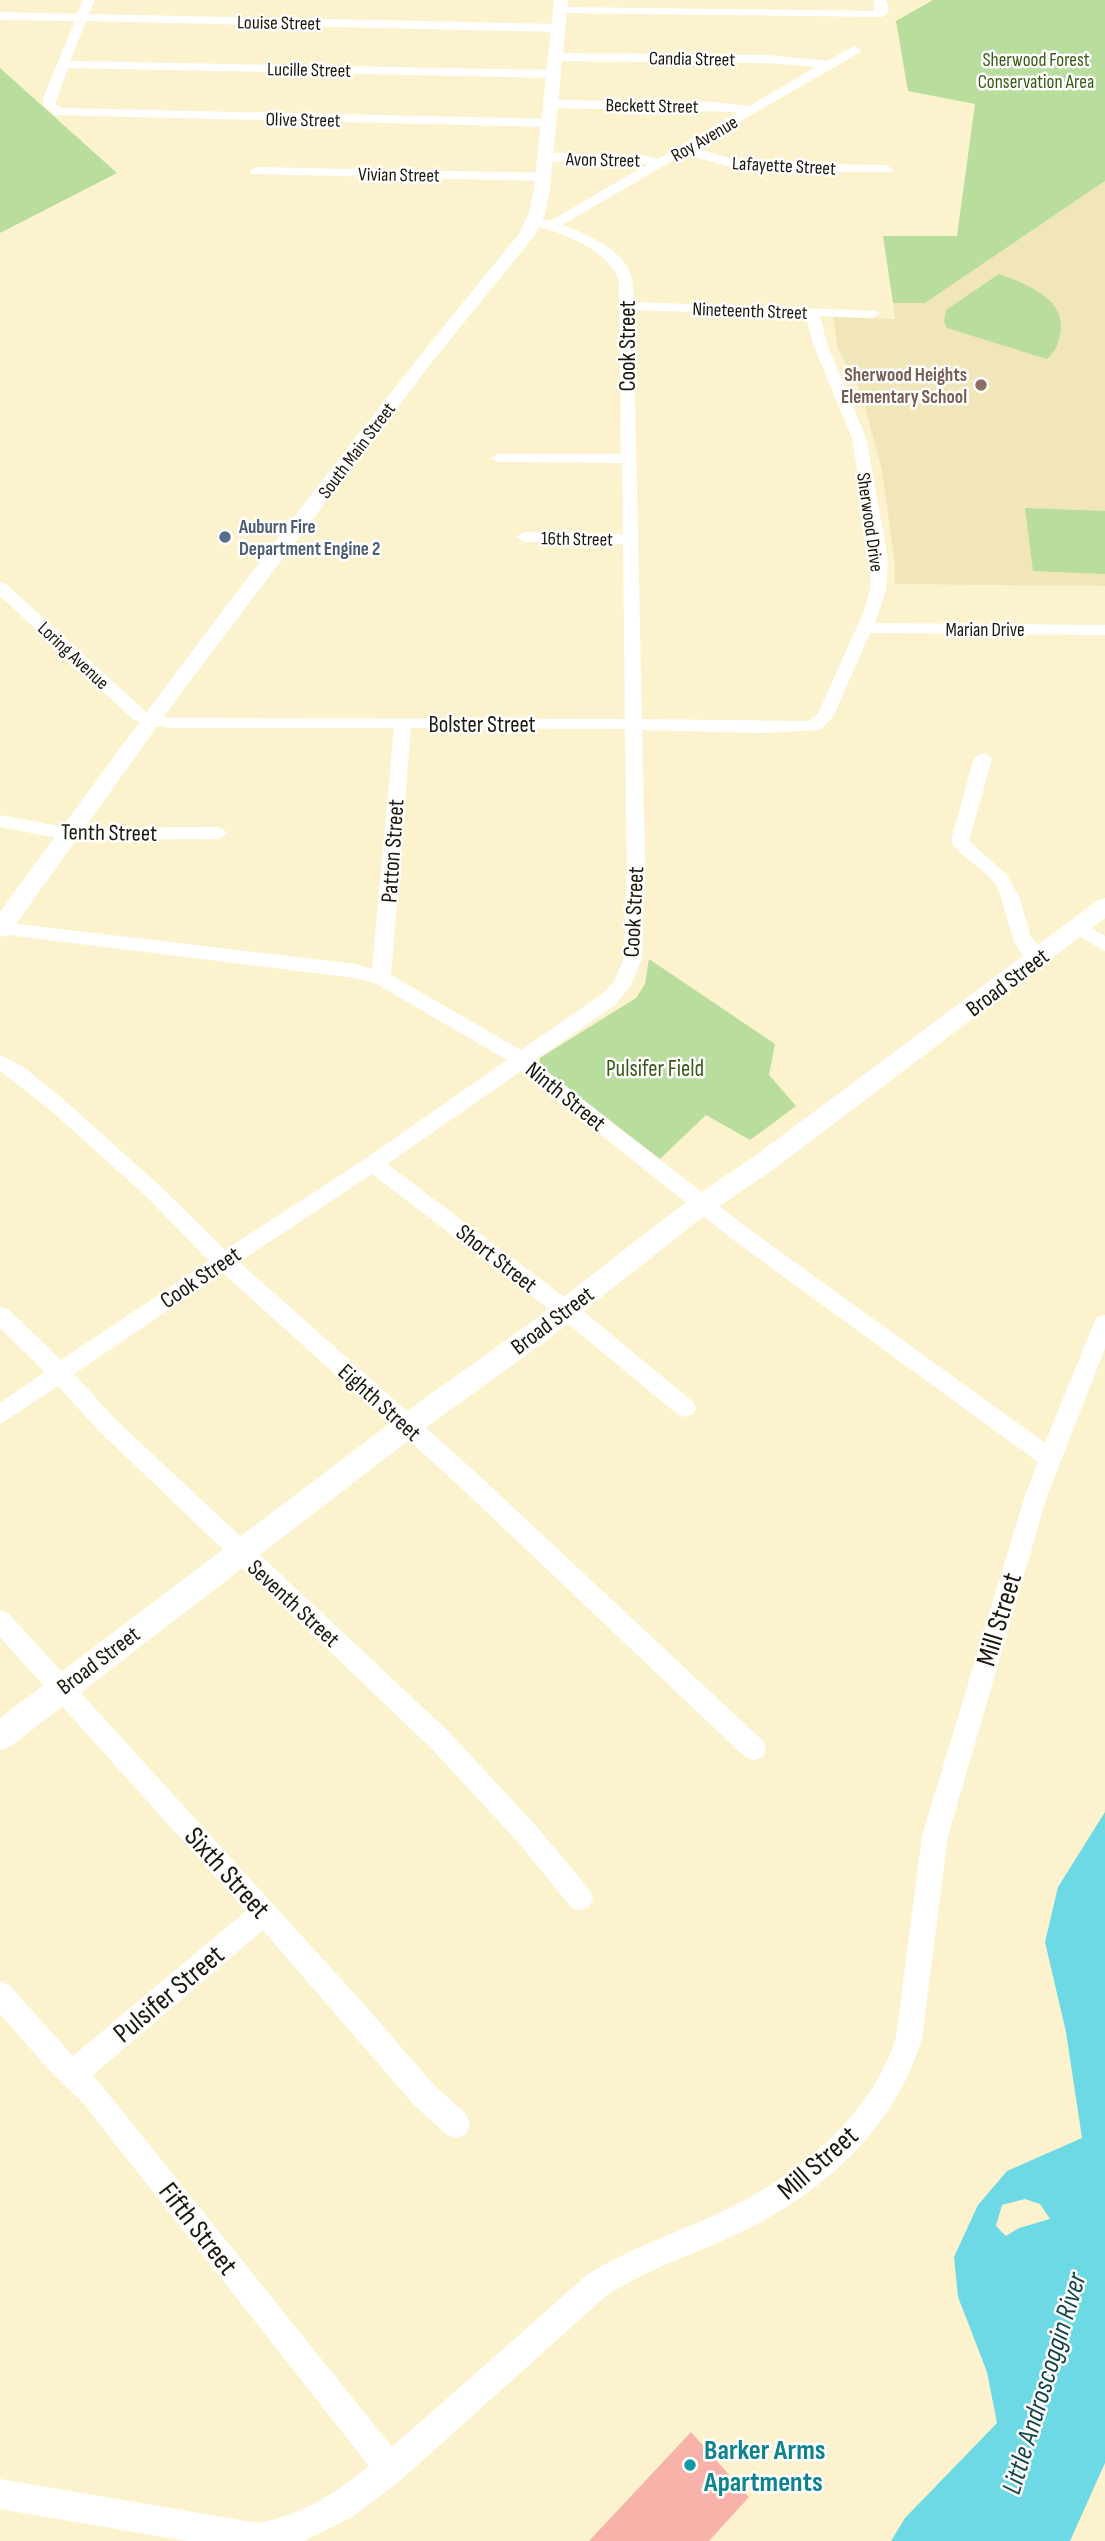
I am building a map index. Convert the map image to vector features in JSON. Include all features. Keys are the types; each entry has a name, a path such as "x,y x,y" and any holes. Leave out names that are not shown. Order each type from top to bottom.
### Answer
{"street":[{"path":"63,64 89,0"},
{"path":"561,5 880,14 883,9 880,0"},
{"name":"South Main Street","path":"0,928 149,720 426,358 509,259 543,223 543,177 561,5"},
{"name":"Louise Street","path":"0,16 558,28"},
{"name":"Roy Avenue","path":"543,223 685,150 855,50"},
{"name":"Candia Street","path":"556,57 768,59 829,65"},
{"name":"Lucille Street","path":"63,64 554,74"},
{"name":"Olive Street","path":"63,64 49,101 57,111 92,114 549,123"},
{"name":"Beckett Street","path":"551,104 714,106 754,110"},
{"name":"Lafayette Street","path":"685,150 745,167 886,169"},
{"name":"Avon Street","path":"545,157 642,159 660,163"},
{"name":"Vivian Street","path":"256,171 543,177"},
{"name":"Cook Street","path":"0,1415 141,1316 523,1061 608,1000 622,985 629,972 635,934 629,306 626,280 619,264 598,248 543,223"},
{"name":"Nineteenth Street","path":"629,306 872,314"},
{"name":"Sherwood Drive","path":"812,311 820,344 859,438 880,575 865,628 825,717 814,726"},
{"path":"498,458 629,458"},
{"name":"16th Street","path":"524,537 630,540"},
{"name":"Loring Avenue","path":"0,587 140,716 149,720"},
{"name":"Marian Drive","path":"865,628 1105,630"},
{"name":"Bolster Street","path":"149,720 258,725 814,726"},
{"name":"Patton Street","path":"381,978 402,725"},
{"path":"983,758 960,841 964,849 1000,877 1009,895 1018,934 1026,946 1039,957"},
{"name":"Tenth Street","path":"0,821 68,834 219,833"},
{"name":"Broad Street","path":"0,1736 407,1426 702,1205 765,1162 1105,906"},
{"path":"1077,927 1105,944"},
{"name":"Ninth Street","path":"0,928 355,971 381,978 523,1061 702,1205 1049,1458"},
{"name":"Eighth Street","path":"0,1062 56,1104 154,1192 225,1262 629,1630 754,1749"},
{"name":"Short Street","path":"372,1164 491,1252 685,1408"},
{"name":"Seventh Street","path":"0,1315 106,1424 442,1741 526,1833 580,1898"},
{"name":"Mill Street","path":"0,2494 258,2538 279,2536 324,2517 351,2500 390,2469 580,2297 623,2270 713,2230 789,2191 820,2166 880,2104 890,2087 909,2038 935,1836 992,1636 1049,1458 1105,1323"},
{"name":"Sixth Street","path":"0,1620 264,1912 424,2095 456,2124"},
{"name":"Pulsifer Street","path":"74,2074 264,1912"},
{"name":"Fifth Street","path":"0,1994 93,2093 390,2469"}],"shaded area":[{"name":"Sherwood Heights Elementary School","path":"1105,181 1105,586 895,584 895,564 882,471 865,406 838,349 833,317 895,319 893,303 925,303"}],"green space":[{"name":"Sherwood Forest Conservation Area","path":"933,0 1105,0 1105,181 925,303 893,303 883,236 957,236 975,104 908,91 896,21"},
{"path":"0,68 117,173 0,233"},
{"path":"999,274 1043,295 1058,312 1061,322 1059,339 1047,359 947,328 944,321 946,310"},
{"path":"1025,508 1105,511 1105,574 1033,571"},
{"name":"Pulsifer Field","path":"649,959 775,1044 769,1075 796,1106 750,1140 706,1115 660,1159 540,1068 540,1058 636,998 645,984"}],"water":[{"name":"Little Androscoggin River","path":"1105,1812 1105,2463 1070,2541 891,2541 905,2518 997,2423 987,2372 958,2297 954,2257 978,2205 1007,2171 1082,2138 1066,2032 1045,1942 1058,1887","holes":["1025,2199 1040,2204 1050,2219 1019,2228 1006,2236 996,2226 1002,2205"]}],"building":[{"name":"Barker Arms Apartments","path":"691,2432 749,2497 709,2541 589,2541"}],"place":[{"name":"Sherwood Heights Elementary School","path":"981,385"},
{"name":"Auburn Fire Department Engine 2","path":"225,537"},
{"name":"Barker Arms Apartments","path":"690,2465"}]}
